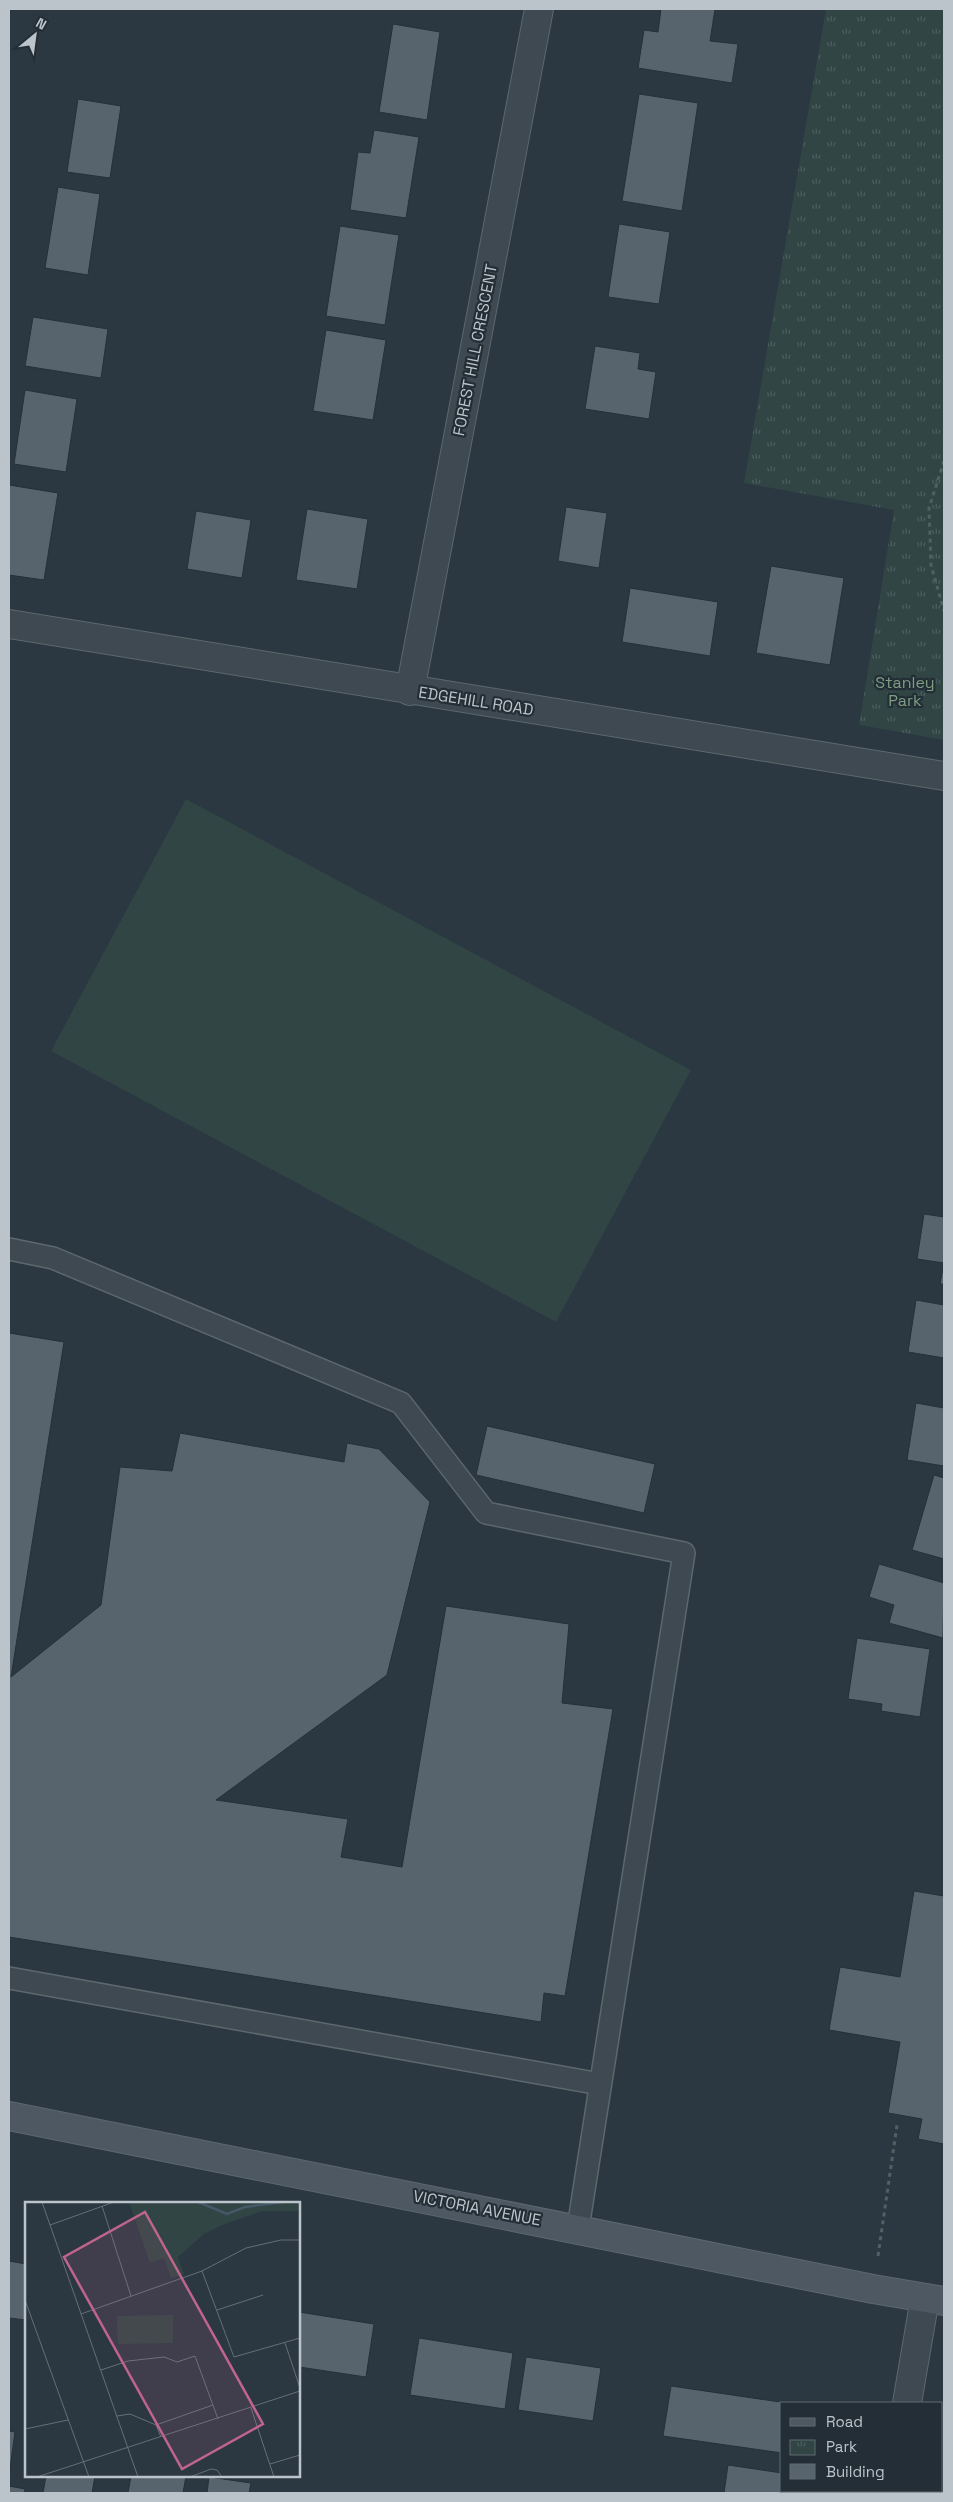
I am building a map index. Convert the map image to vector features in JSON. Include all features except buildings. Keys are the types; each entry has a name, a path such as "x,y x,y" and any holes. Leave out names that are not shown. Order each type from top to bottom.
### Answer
{"street":[{"name":"FOREST HILL CRESCENT","path":"410,691 539,9"},
{"name":"EDGEHILL ROAD","path":"9,624 410,691 944,776"},
{"name":"VICTORIA AVENUE","path":"9,2116 935,2300"},
{"path":"907,2402 935,2300"}],"lane":[{"path":"9,1249 53,1258 401,1403 486,1513 684,1552 578,2228"},
{"path":"9,1978 600,2084"}],"path":[{"path":"944,461 929,508 931,565 944,611"},
{"path":"873,2289 897,2125"}],"green space":[{"name":"Stanley Park","path":"826,9 944,9 944,740 859,725 894,510 744,483"},
{"path":"186,799 691,1070 556,1322 51,1051"}]}
